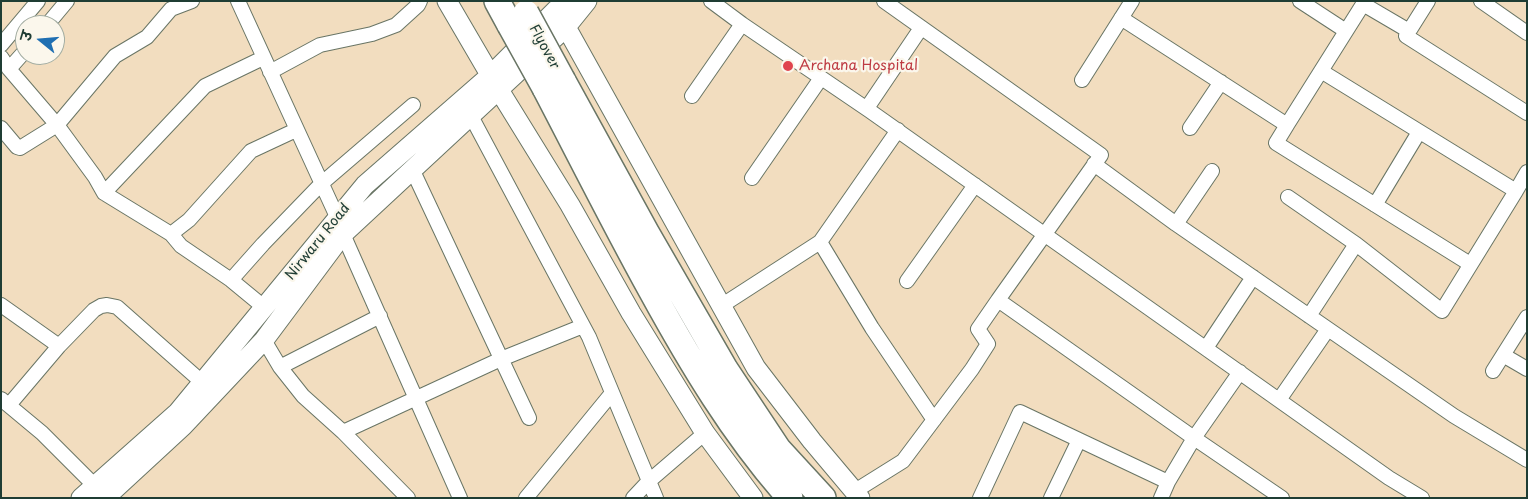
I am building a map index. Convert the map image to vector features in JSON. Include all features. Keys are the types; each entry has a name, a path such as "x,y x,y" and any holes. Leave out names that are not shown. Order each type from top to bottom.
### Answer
{"highway":[{"name":"Flyover","path":"497,1 518,13 554,84"},
{"path":"554,84 624,241 694,365 722,410 764,469 790,498"},
{"path":"554,84 646,232 725,369 778,448 823,498"}],"street":[{"path":"1,45 38,1"},
{"path":"55,15 67,1"},
{"path":"1,128 20,148 57,125 115,56 147,37 171,9 192,1"},
{"path":"238,1 460,498"},
{"path":"270,72 320,45 372,34 396,25 420,1"},
{"path":"447,1 570,205 630,312 705,433 753,498"},
{"path":"495,83 566,27 587,1"},
{"path":"711,1 867,108 1388,478 1422,498"},
{"path":"559,4 566,27 756,368 812,441 858,494 903,461 972,370 988,344 978,329 1100,155 884,1"},
{"path":"1082,80 1131,1"},
{"path":"1300,1 1346,31"},
{"path":"1428,1 1406,36 1527,113"},
{"path":"1481,1 1527,33"},
{"path":"1409,31 1364,3 1276,143 1470,264"},
{"name":"Nirwaru Road","path":"97,495 178,412 265,308 340,226 412,170 471,116 495,83 559,4"},
{"path":"1121,18 1287,125"},
{"path":"692,96 742,24"},
{"path":"867,108 921,28"},
{"path":"104,193 205,86 263,58"},
{"path":"5,63 57,125 95,177 104,193 171,234 181,246 232,280 265,308"},
{"path":"1321,71 1516,191"},
{"path":"752,178 821,78"},
{"path":"1190,128 1220,82"},
{"name":"Nirwaru Road","path":"97,495 183,426 264,340 365,185 495,83"},
{"path":"232,280 263,244 321,184 412,105"},
{"path":"471,116 584,326 656,498"},
{"path":"171,234 189,220 251,151 296,130"},
{"path":"721,306 820,242 898,130"},
{"path":"1375,204 1420,132"},
{"path":"1094,164 1176,224 1454,416 1527,460"},
{"path":"412,170 529,418"},
{"path":"1176,224 1212,171"},
{"path":"1288,197 1356,244 1442,311 1527,172"},
{"path":"907,281 975,185"},
{"path":"820,242 872,328 934,420"},
{"path":"1309,316 1356,244"},
{"path":"1206,348 1254,277"},
{"path":"998,300 1282,498"},
{"path":"1,305 59,346"},
{"path":"97,495 42,433 5,402 94,310 107,305 117,307 203,382"},
{"path":"280,367 380,316"},
{"path":"1493,371 1527,317"},
{"path":"343,432 501,359 584,326"},
{"path":"1279,400 1328,328"},
{"path":"264,340 280,367 303,396 343,432 408,498"},
{"path":"1503,355 1527,369"},
{"path":"1161,498 1168,482 1194,438 1240,372"},
{"path":"526,498 612,393"},
{"path":"980,498 1020,412 1168,482"},
{"path":"633,498 648,482 705,433"},
{"path":"1051,498 1079,440"}],"place":[{"name":"Archana Hospital","path":"788,66"}]}
